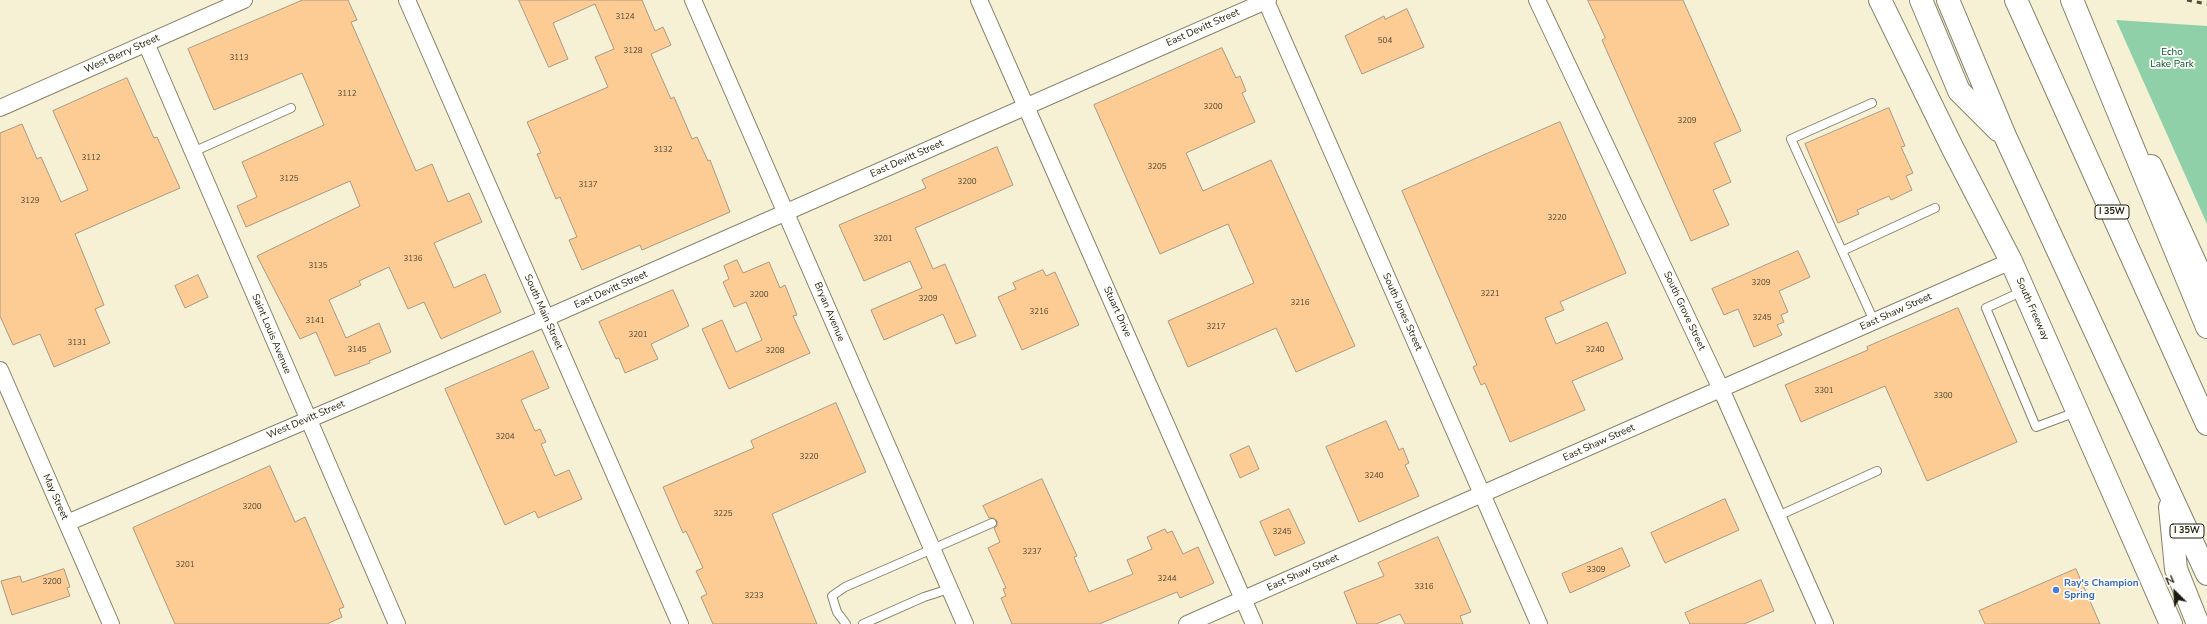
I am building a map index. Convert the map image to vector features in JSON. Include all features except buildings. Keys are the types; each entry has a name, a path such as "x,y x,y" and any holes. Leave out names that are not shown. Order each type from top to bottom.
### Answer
{"main road":[{"name":"South Freeway","path":"1880,0 1952,147 2011,261 2171,624"},
{"path":"1920,0 1959,91 2005,136"},
{"name":"I 35W","path":"1948,0 2005,136 2207,574"},
{"name":"I 35W","path":"2016,0 2207,424"},
{"path":"2072,0 2207,327"},
{"path":"2076,0 2199,257 2207,289"},
{"path":"2168,488 2176,569 2198,624"}],"street":[{"name":"West Berry Street","path":"0,108 244,0"},
{"name":"South Main Street","path":"407,0 680,624"},
{"name":"Bryan Avenue","path":"693,0 965,624"},
{"name":"Stuart Drive","path":"979,0 1254,624"},
{"name":"East Devitt Street","path":"546,318 1267,0"},
{"name":"South Jones Street","path":"1267,0 1539,624"},
{"name":"South Grove Street","path":"1537,0 1722,389 1825,624"},
{"name":"Saint Louis Avenue","path":"146,43 397,624"},
{"name":"East Shaw Street","path":"1188,624 2011,261"},
{"name":"West Devitt Street","path":"67,523 546,318"},
{"name":"May Street","path":"0,370 111,624"}],"lane":[{"path":"1872,103 1790,139 1874,321"},
{"path":"193,152 291,108"},
{"path":"1842,251 1935,208"},
{"path":"2024,291 1986,308 2036,427 2077,412"},
{"path":"1778,516 1877,472"},
{"path":"846,624 837,612 832,596 845,587 992,523"},
{"path":"863,624 924,597 950,589"}],"green space":[{"name":"Echo Lake Park","path":"2116,20 2207,26 2207,224"}],"railway":[{"path":"2187,0 2207,4"}],"place":[{"name":"Ray's Champion Spring","path":"2056,590"}]}
